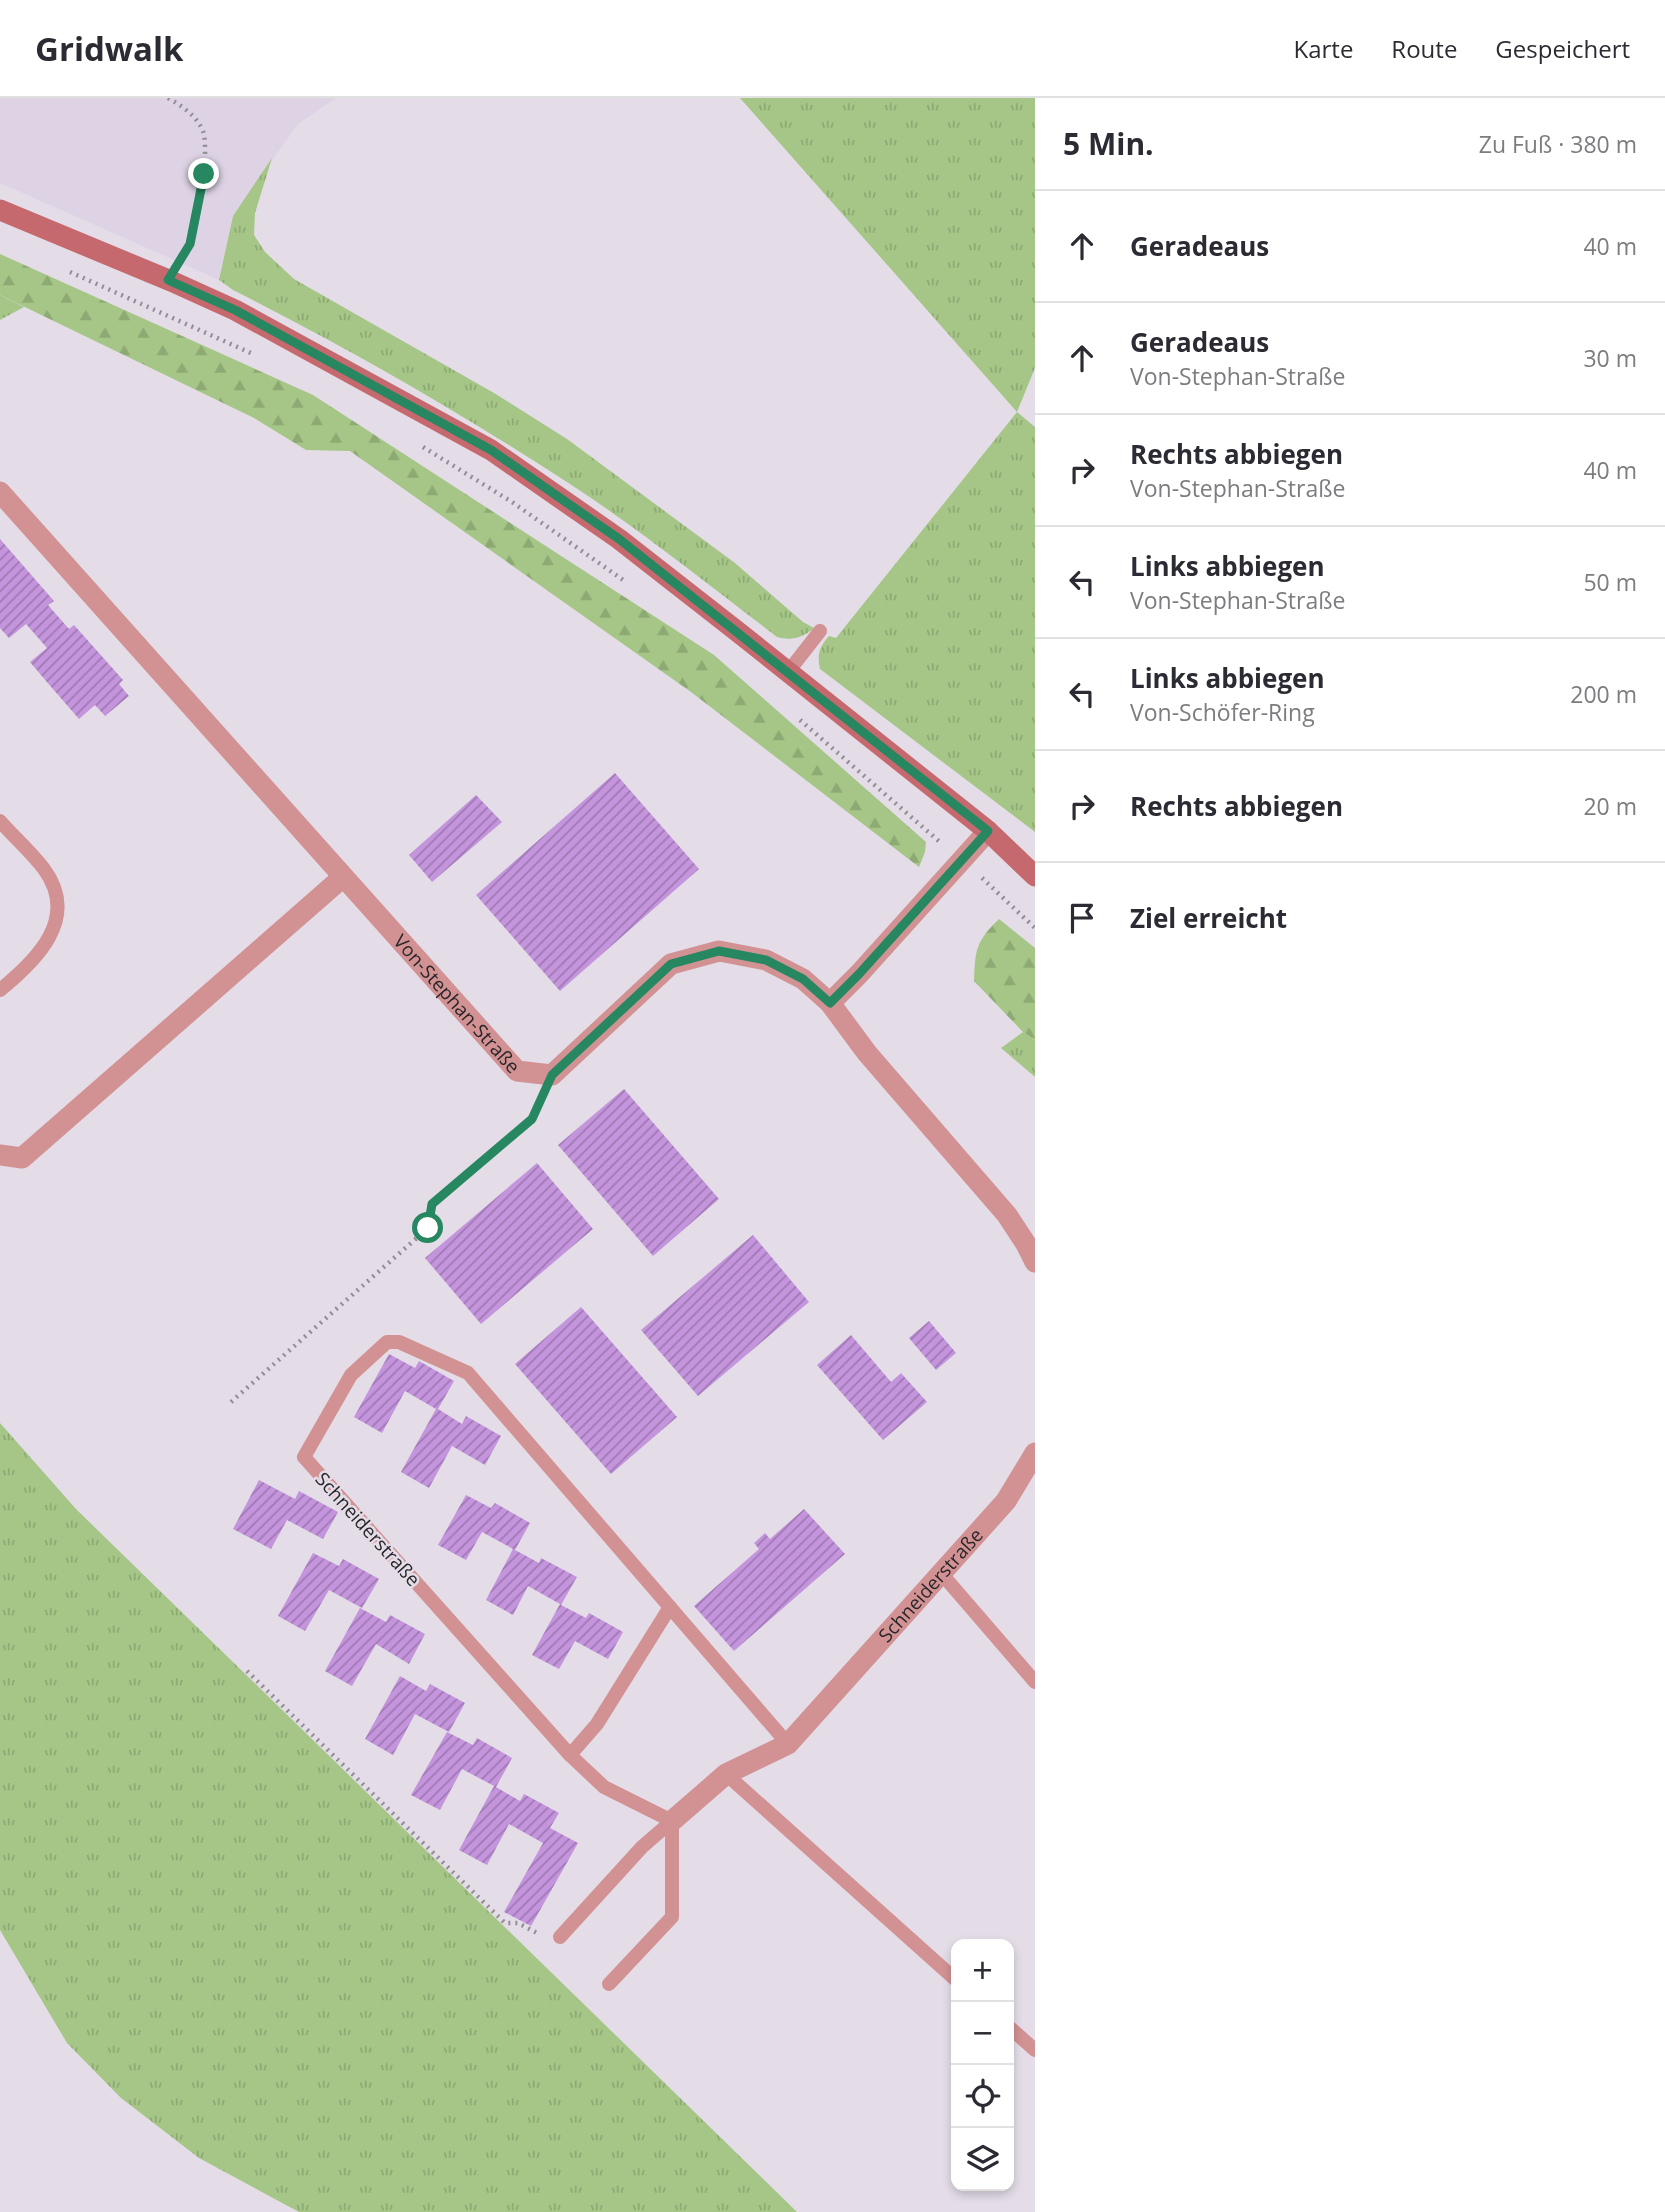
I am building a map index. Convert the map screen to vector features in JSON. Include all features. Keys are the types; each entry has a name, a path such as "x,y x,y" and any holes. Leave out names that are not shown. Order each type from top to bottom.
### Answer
{"main road":[{"path":"0,210 235,310 491,450 619,539 988,831 1035,876"}],"street":[{"name":"Von-Stephan-Straße","path":"0,492 517,1071 552,1075"},
{"path":"830,1003 988,831"},
{"path":"0,1155 22,1158 343,877"},
{"path":"552,1075 671,964 719,951 766,960 803,979 830,1003 867,1053 1007,1215 1027,1244 1035,1262"},
{"name":"Schneiderstraße","path":"672,1821 726,1774 788,1744 1006,1501 1035,1453"}],"lane":[{"path":"788,672 820,631"},
{"path":"0,821 45,870 55,890 59,916 45,946 21,973 0,990"},
{"name":"Schneiderstraße","path":"672,1821 604,1787 570,1755 304,1457 351,1375 387,1342 399,1342 468,1373 788,1744"},
{"path":"941,1573 1035,1682"},
{"path":"570,1755 597,1724 670,1607"},
{"path":"726,1774 951,1976"},
{"path":"560,1937 642,1847 672,1821"},
{"path":"610,1984 672,1917 672,1821"},
{"path":"1014,2031 1035,2050"}],"path":[{"path":"168,98 196,118 203,133 206,153 190,244 168,280"},
{"path":"62,268 211,333 261,358"},
{"path":"418,444 512,502 632,587"},
{"path":"791,712 1035,928"},
{"path":"231,1402 428,1228 432,1204 532,1119 552,1075"},
{"path":"247,1671 505,1923 518,1923 555,1942 560,1937"}],"shaded area":[{"path":"0,98 336,98 298,124 233,216 219,280 0,183"}],"green space":[{"path":"740,98 1035,98 1035,368 1017,412"},
{"path":"272,158 255,213 254,235 265,252 294,279 494,393 567,439 735,563 803,622 814,628 797,638 777,637 625,522 532,459 406,383 219,280 233,216"},
{"path":"0,254 313,395 714,655 926,842 919,867 691,692 350,451 306,450 254,418 0,295"},
{"path":"0,295 24,307 0,320"},
{"path":"1017,412 1035,427 1035,832 820,669 819,659 821,648 829,636 836,638"},
{"path":"999,919 1035,948 1035,1040 1023,1032 974,981 978,947"},
{"path":"1023,1032 1035,1040 1035,1077 1001,1048"},
{"path":"0,1423 76,1509 797,2212 299,2212 199,2158 121,2098 67,2043 0,1930"}],"building":[{"path":"0,539 54,601 48,605 69,629 74,625 123,680 119,684 129,696 105,716 95,705 79,719 46,681 30,662 47,648 26,624 9,638 0,628"},
{"path":"615,773 699,869 560,991 476,895"},
{"path":"476,795 502,822 432,882 409,855"},
{"path":"624,1089 719,1199 653,1256 558,1145"},
{"path":"537,1163 593,1229 481,1324 425,1258"},
{"path":"753,1235 809,1302 698,1396 641,1330"},
{"path":"581,1307 677,1417 611,1474 515,1364"},
{"path":"929,1321 956,1353 936,1370 909,1338"},
{"path":"851,1335 891,1382 901,1373 927,1402 883,1440 817,1365"},
{"path":"389,1354 415,1368 419,1361 454,1381 438,1409 462,1424 466,1416 501,1436 485,1465 452,1446 429,1488 401,1472 436,1409 405,1391 382,1433 354,1417"},
{"path":"259,1480 295,1499 299,1491 338,1512 323,1539 287,1520 271,1549 233,1529"},
{"path":"466,1495 491,1508 495,1503 530,1523 515,1550 539,1563 541,1558 577,1577 561,1605 586,1618 589,1613 623,1632 608,1659 575,1641 559,1669 532,1655 560,1604 528,1586 513,1615 486,1600 513,1549 482,1532 466,1560 438,1545"},
{"path":"804,1509 845,1554 734,1651 694,1606 759,1549 754,1543 765,1533 770,1539"},
{"path":"313,1553 339,1566 343,1559 379,1579 362,1608 329,1590 305,1631 278,1616"},
{"path":"360,1608 386,1622 390,1615 425,1634 409,1664 376,1644 352,1686 325,1671"},
{"path":"400,1676 426,1691 430,1684 465,1703 449,1732 415,1714 393,1755 365,1739"},
{"path":"447,1732 473,1745 477,1738 512,1758 496,1787 520,1801 524,1794 559,1813 550,1828 578,1843 531,1926 504,1912 543,1843 509,1824 487,1865 459,1850 494,1786 462,1769 440,1810 411,1795"}],"route":[{"path":"204,174 190,244 168,280 235,310 491,450 619,539 988,831 830,1003 803,979 766,960 719,951 671,964 552,1075 532,1119 432,1204 428,1228"}]}
